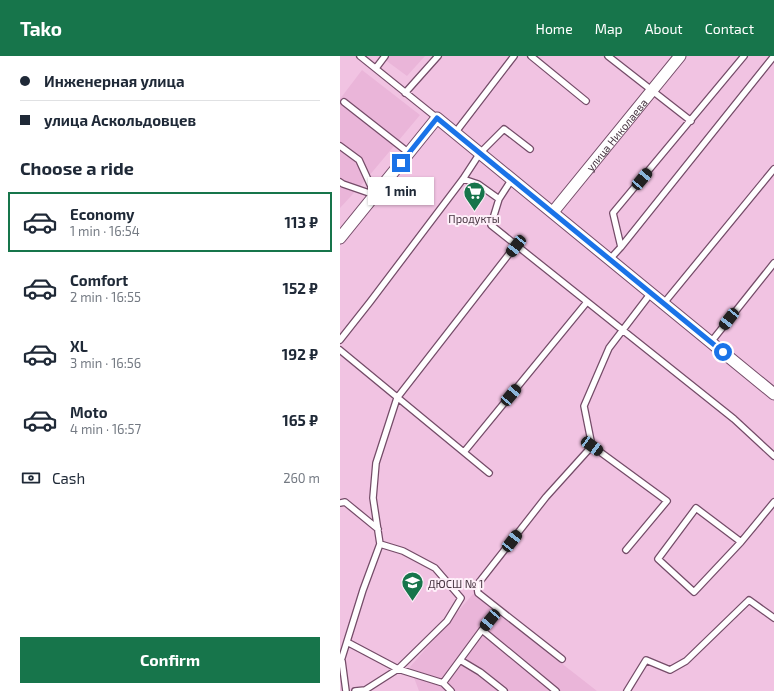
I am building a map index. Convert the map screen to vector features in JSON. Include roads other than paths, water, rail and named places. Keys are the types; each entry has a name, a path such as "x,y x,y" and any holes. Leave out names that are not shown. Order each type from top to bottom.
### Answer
{"street":[{"name":"улица Николаева","path":"553,212 680,56"},
{"path":"342,232 375,195 437,118 773,391"}],"lane":[{"path":"360,56 437,118"},
{"path":"376,68 385,56"},
{"path":"405,93 438,56"},
{"path":"455,133 514,56"},
{"path":"531,56 586,102"},
{"path":"608,56 691,121"},
{"path":"621,247 613,213 744,56"},
{"path":"610,259 774,56"},
{"path":"344,102 409,153"},
{"path":"340,340 463,179 480,154 504,129 530,149"},
{"path":"340,146 359,160 375,195"},
{"path":"664,303 774,169"},
{"path":"463,179 478,184 499,199"},
{"path":"512,179 499,199 491,225 734,419 774,456"},
{"path":"340,182 375,195"},
{"path":"346,691 341,662 363,590 380,544 373,498 376,463 397,398 516,246"},
{"path":"711,342 774,263"},
{"path":"626,550 667,501 592,446 584,406 609,348 651,293"},
{"path":"464,452 587,302"},
{"path":"340,350 489,473"},
{"path":"562,659 478,593 477,585 546,497 592,446"},
{"path":"340,503 345,502 378,529"},
{"path":"741,542 696,508 658,559 694,592 741,542 774,502"},
{"path":"355,691 364,691 398,669 447,621 461,598 435,568 403,551 380,544"},
{"path":"627,691 646,660 670,670 686,661 749,600 774,618"},
{"path":"442,683 499,610"},
{"path":"482,630 556,691"},
{"path":"348,642 398,669 442,683 452,691"},
{"path":"460,660 480,672 504,691"}],"place":[{"name":"Продукты","path":"474,212"},
{"name":"ДЮСШ № 1","path":"413,602"}]}
